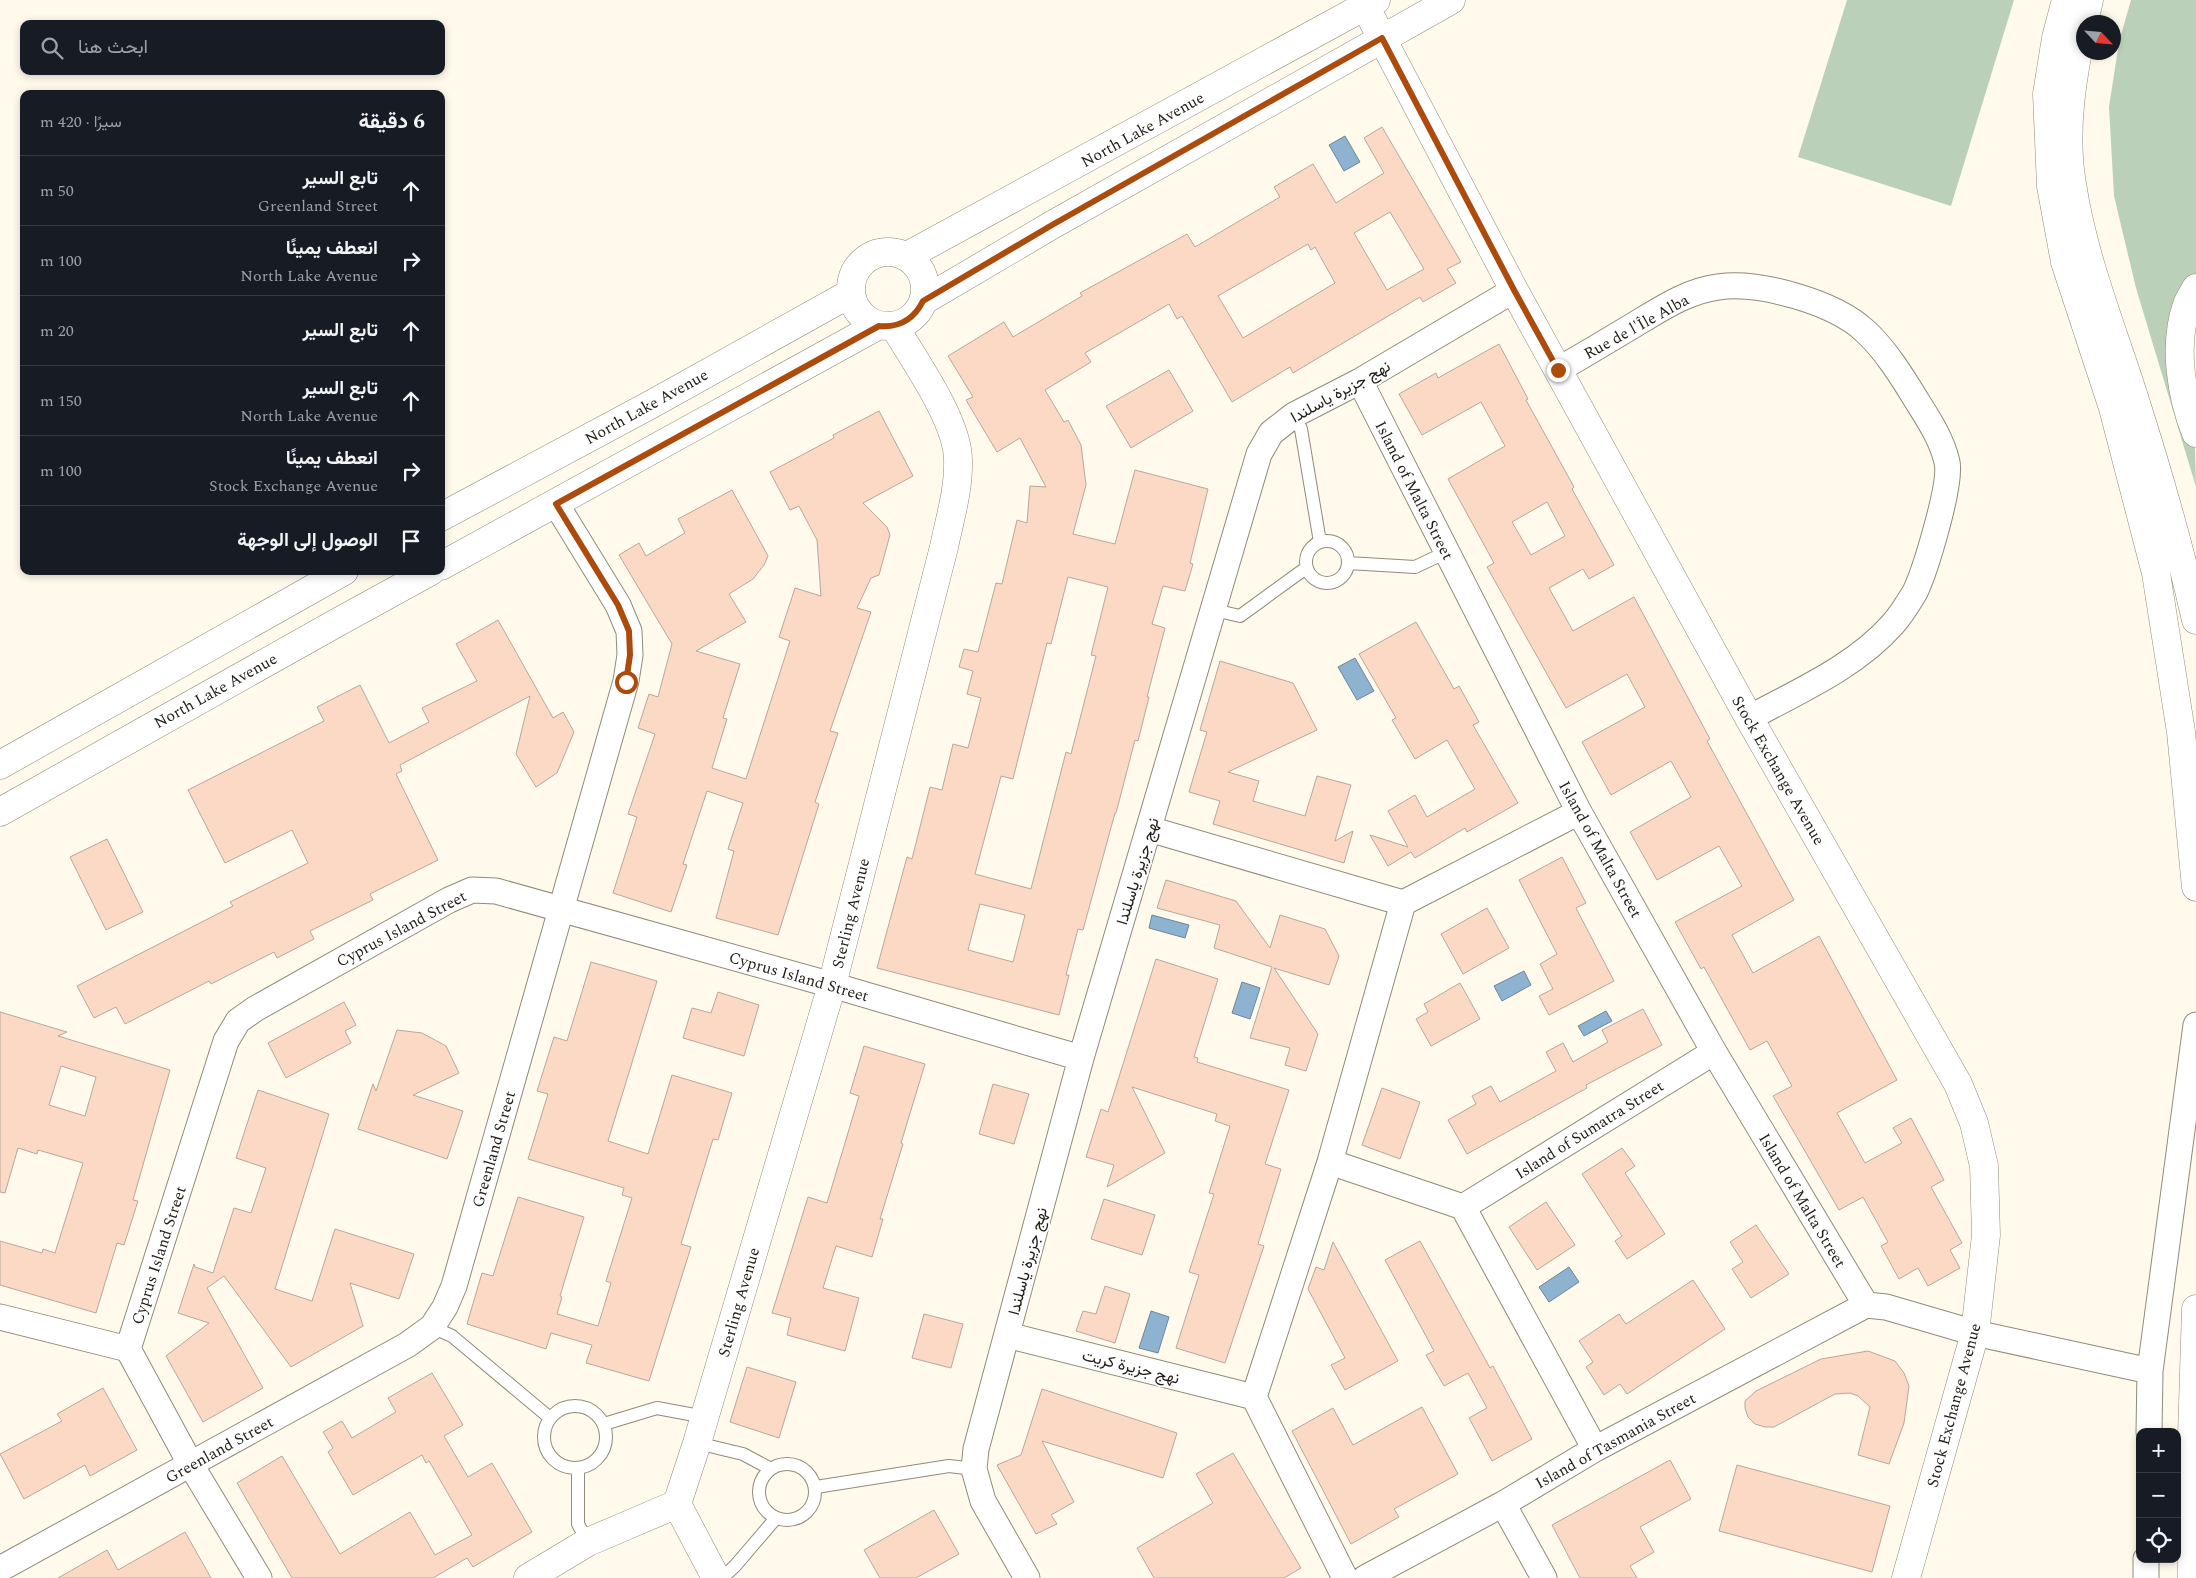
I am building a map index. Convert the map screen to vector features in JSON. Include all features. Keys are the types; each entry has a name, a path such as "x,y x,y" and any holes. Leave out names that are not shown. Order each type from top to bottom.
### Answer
{"main road":[{"path":"445,564 887,326 912,317 923,301 1052,225 1452,0"},
{"path":"2066,0 2056,38 2047,94 2050,186 2065,262 2113,408 2156,574 2181,732 2196,887"},
{"path":"2086,15 2089,0"},
{"name":"Stock Exchange Avenue","path":"1370,3 1382,38 1514,290 1749,718 1958,1084 1974,1123 1984,1166 1986,1236 1975,1333 1906,1578"},
{"name":"North Lake Avenue","path":"907,256 1370,3"},
{"path":"2078,60 2072,93 2069,136 2071,183 2093,277 2133,393 2162,488 2196,620"},
{"path":"887,326 869,321 860,314 854,305 850,293 854,274 861,262 873,254 886,251 907,256 917,265 923,276 925,288 923,301"},
{"name":"North Lake Avenue","path":"445,515 650,405 850,293"},
{"path":"2191,297 2180,341 2181,380 2190,420 2196,433"},
{"name":"Sterling Avenue","path":"677,1504 705,1417 832,985 944,547 956,482 958,458 952,425 887,326"},
{"path":"0,765 337,575"},
{"name":"North Lake Avenue","path":"0,812 340,620 424,575"},
{"path":"2192,1578 2192,1436 2196,1309"},
{"path":"528,1578 588,1542 677,1504 716,1578"}],"street":[{"name":"Rue de l'Île Alba","path":"1558,370 1682,296 1718,287 1753,287 1789,294 1815,304 1833,311 1864,330 1902,376 1935,430 1947,464 1944,496 1931,545 1915,592 1894,623 1863,652 1835,671 1749,718"},
{"name":"نهج جزيرة ياسلندا","path":"1027,1578 983,1501 974,1469 976,1449 1081,1058 1259,454 1271,433 1294,414 1360,381 1514,290"},
{"name":"Island of Malta Street","path":"1360,381 1579,812 1714,1052 1866,1305"},
{"name":"Greenland Street","path":"0,1569 407,1345 432,1327 445,1307 454,1286 626,682 630,655 629,631 618,605 556,504"},
{"path":"1150,829 1403,903 1579,812"},
{"name":"Cyprus Island Street","path":"128,1349 226,1041 238,1021 255,1009 440,905 472,890 496,891 832,985 1081,1058"},
{"path":"1345,1578 1254,1397 1330,1162 1403,903"},
{"path":"2148,1428 2150,1371 2196,1025"},
{"name":"Island of Sumatra Street","path":"1463,1207 1714,1052"},
{"path":"1330,1162 1463,1207 1595,1448"},
{"path":"1866,1305 1886,1307 1975,1333 2150,1371"},
{"name":"Island of Tasmania Street","path":"1365,1578 1503,1504 1595,1448 1866,1305"},
{"path":"0,1317 128,1349 190,1464 259,1578"},
{"name":"نهج جزيرة كريت","path":"1007,1335 1254,1397"},
{"path":"1503,1504 1544,1578"},
{"path":"2146,1563 2146,1578"}],"lane":[{"path":"1294,414 1300,429 1320,542"},
{"path":"1330,541 1339,545 1346,553 1348,563 1344,574 1335,582 1323,583 1312,578 1306,568 1306,557 1311,548 1320,542 1330,541"},
{"path":"1348,563 1415,567 1447,552"},
{"path":"1214,610 1240,616 1306,568"},
{"path":"432,1327 452,1336 550,1418"},
{"path":"572,1406 585,1407 596,1414 604,1424 606,1439 602,1453 592,1463 578,1468 564,1466 552,1458 545,1446 544,1431 550,1418 560,1410 572,1406"},
{"path":"604,1424 657,1408 705,1417"},
{"path":"697,1443 743,1454 771,1468"},
{"path":"781,1464 793,1464 804,1468 812,1476 816,1487 815,1499 810,1510 800,1518 788,1521 776,1518 766,1511 760,1501 759,1489 763,1478 771,1468 781,1464"},
{"path":"816,1487 949,1466 974,1469"},
{"path":"578,1468 578,1524 588,1542"},
{"path":"722,1578 735,1566 776,1518"}],"green space":[{"path":"1847,0 2014,0 1951,206 1798,157"},
{"path":"2131,0 2196,0 2196,285 2191,294 2196,487 2136,288 2114,196 2109,107 2116,60 2121,60 2121,35"}],"water":[{"path":"1345,136 1360,162 1344,171 1329,145"},
{"path":"1355,658 1374,691 1357,700 1338,667"},
{"path":"1152,915 1189,925 1185,938 1149,928"},
{"path":"1524,971 1531,985 1502,1001 1494,986"},
{"path":"1242,982 1260,988 1250,1019 1232,1013"},
{"path":"1606,1011 1612,1021 1584,1036 1578,1026"},
{"path":"1569,1267 1579,1282 1549,1302 1539,1287"},
{"path":"1151,1311 1169,1317 1158,1353 1139,1348"}],"building":[{"path":"1382,127 1461,262 1447,269 1456,283 1423,302 1420,297 1293,373 1290,367 1232,402 1182,316 1177,319 1169,304 1085,353 1091,362 1045,390 1064,422 1068,420 1081,445 1086,485 1073,534 1115,544 1135,470 1208,489 1190,563 1193,564 1185,591 1163,586 1152,624 1165,628 1147,697 1149,697 1138,741 1135,740 1083,930 1078,929 1066,975 1069,975 1059,1015 877,968 907,857 912,859 930,787 942,790 953,744 968,748 981,698 967,694 973,671 959,667 964,649 978,652 996,583 1002,584 1017,520 1027,523 1030,486 1046,487 1020,438 997,452 966,400 973,397 948,356 1004,322 1013,337 1082,296 1080,293 1187,234 1195,247 1280,197 1274,187 1313,164 1336,203 1384,173 1364,138","holes":["1390,212 1424,269 1387,290 1354,233","1308,244 1311,250 1315,247 1335,283 1243,338 1218,296","1068,577 1108,587 1091,655 1096,656 1071,754 1066,752 1031,889 975,874 1001,776 1013,779 1047,643 1051,644","980,904 1025,915 1013,962 968,950"]},
{"path":"1499,344 1528,399 1526,400 1574,487 1572,489 1614,565 1589,579 1583,569 1549,588 1573,631 1634,597 1710,739 1707,741 1794,900 1732,935 1753,973 1819,936 1897,1080 1837,1113 1865,1163 1902,1143 1893,1128 1911,1118 1944,1180 1931,1187 1962,1243 1950,1250 1960,1268 1928,1286 1918,1268 1899,1279 1881,1246 1888,1242 1863,1197 1839,1210 1773,1096 1792,1086 1767,1041 1750,1050 1704,967 1701,969 1675,922 1742,886 1719,846 1657,880 1630,832 1691,797 1671,761 1611,795 1582,742 1645,707 1627,674 1566,708 1487,567 1494,563 1448,479 1505,446 1481,402 1422,435 1399,394 1436,373 1438,378","holes":["1547,502 1565,536 1531,555 1512,522"]},
{"path":"1169,370 1193,411 1131,448 1106,406"},
{"path":"879,411 913,476 863,503 887,527 890,535 879,575 871,578 857,608 871,612 830,731 838,733 815,802 819,804 778,935 716,918 734,851 728,849 743,803 707,791 683,864 687,865 671,912 613,893 637,817 628,814 655,734 638,728 649,694 658,697 672,644 619,555 639,543 646,556 685,533 678,519 732,490 768,556 764,565 753,579 729,594 746,622 696,651 740,664 723,718 727,719 712,768 746,779 790,641 779,637 795,588 821,596 817,540 799,506 790,510 770,472 834,438 833,435"},
{"path":"498,620 553,718 563,712 574,732 557,773 536,787 516,754 530,696 400,765 402,771 396,774 438,860 370,894 373,900 310,931 314,939 277,958 274,952 211,984 209,981 125,1024 116,1007 94,1018 77,986 233,906 230,902 308,863 292,830 225,863 188,790 324,721 317,707 360,685 389,743 429,722 422,708 477,681 456,644"},
{"path":"1416,622 1454,689 1459,686 1479,722 1473,725 1518,803 1467,832 1465,828 1415,858 1411,852 1388,866 1370,835 1408,847 1388,811 1415,795 1427,817 1475,789 1447,740 1415,759 1392,720 1396,718 1359,654"},
{"path":"1220,661 1293,683 1317,730 1228,772 1259,781 1253,801 1305,816 1317,776 1351,785 1335,841 1353,831 1344,863 1213,824 1220,801 1189,792 1207,732 1200,730"},
{"path":"107,839 143,912 106,930 70,857"},
{"path":"1562,857 1586,903 1576,908 1614,981 1549,1015 1539,996 1553,989 1540,964 1557,954 1519,880"},
{"path":"1166,880 1236,901 1270,948 1280,915 1325,929 1339,956 1329,985 1274,968 1318,1034 1306,1071 1285,1065 1290,1048 1250,1038 1272,967 1214,948 1220,925 1157,908"},
{"path":"1487,908 1509,948 1463,974 1441,934"},
{"path":"1156,959 1218,979 1194,1057 1198,1058 1197,1062 1289,1090 1265,1164 1281,1169 1258,1244 1264,1246 1225,1363 1176,1348 1199,1275 1189,1272 1214,1194 1209,1193 1230,1126 1215,1121 1217,1114 1132,1087 1165,1153 1107,1187 1114,1165 1086,1157 1101,1109 1108,1112"},
{"path":"591,962 657,981 608,1141 648,1154 672,1075 732,1093 718,1140 713,1139 681,1244 691,1247 649,1381 586,1363 592,1345 551,1333 546,1349 467,1324 482,1273 493,1276 518,1197 584,1217 560,1296 562,1297 557,1314 598,1326 611,1283 606,1281 632,1198 622,1195 624,1188 528,1159 548,1094 537,1091 554,1037 567,1041"},
{"path":"1460,983 1480,1019 1431,1046 1416,1019 1428,1012 1424,1004"},
{"path":"718,992 759,1005 744,1056 683,1038 692,1008 711,1013"},
{"path":"344,1002 356,1025 345,1031 351,1043 286,1078 268,1043"},
{"path":"1643,1009 1662,1045 1586,1085 1587,1088 1467,1154 1448,1120 1476,1104 1472,1096 1491,1086 1500,1102 1556,1071 1546,1052 1563,1043 1573,1062 1608,1042 1602,1030"},
{"path":"0,1012 67,1032 58,1036 170,1070 133,1200 138,1201 124,1245 117,1243 96,1313 0,1285 0,1241 42,1253 43,1249 55,1253 83,1163 38,1150 37,1154 18,1148 5,1193 0,1192","holes":["61,1066 96,1077 85,1116 49,1105"]},
{"path":"397,1030 422,1033 446,1046 459,1073 413,1095 463,1111 447,1159 358,1129 373,1084 376,1091"},
{"path":"864,1046 925,1064 880,1219 883,1219 872,1257 836,1246 823,1288 859,1298 845,1351 787,1335 791,1318 772,1313 808,1197 827,1203 859,1096 850,1093"},
{"path":"993,1084 1029,1094 1014,1144 979,1134"},
{"path":"1382,1088 1420,1102 1400,1159 1362,1145"},
{"path":"258,1090 329,1114 275,1289 312,1301 335,1229 414,1254 399,1299 350,1283 363,1326 291,1367 224,1276 207,1288 263,1388 203,1422 166,1356 209,1323 178,1313 194,1264 195,1267 213,1273 234,1208 251,1213 266,1168 236,1158"},
{"path":"1622,1148 1635,1166 1625,1173 1665,1234 1627,1259 1615,1241 1622,1236 1582,1174"},
{"path":"1104,1199 1155,1215 1142,1255 1091,1239"},
{"path":"1546,1202 1575,1245 1537,1270 1509,1227"},
{"path":"1756,1225 1789,1274 1751,1298 1732,1269 1743,1262 1730,1242"},
{"path":"1420,1241 1490,1368 1493,1366 1532,1439 1492,1461 1469,1418 1487,1408 1468,1373 1444,1386 1426,1355 1434,1351 1385,1260"},
{"path":"1333,1242 1398,1361 1345,1390 1331,1365 1345,1358 1308,1289 1316,1267 1324,1270"},
{"path":"1693,1280 1725,1329 1627,1394 1620,1384 1604,1395 1586,1367 1593,1362 1579,1341 1619,1314 1626,1324"},
{"path":"1105,1286 1130,1294 1115,1343 1076,1331 1083,1311 1096,1314"},
{"path":"924,1314 963,1324 951,1368 912,1358"},
{"path":"1868,1351 1895,1361 1904,1373 1909,1386 1904,1423 1889,1464 1858,1455 1870,1407 1858,1396 1850,1393 1835,1394 1774,1427 1755,1424 1748,1417 1745,1401 1756,1391 1821,1359"},
{"path":"747,1367 796,1382 779,1438 730,1422"},
{"path":"432,1373 463,1425 444,1436 468,1477 492,1463 532,1532 473,1567 467,1558 433,1578 292,1578 237,1483 282,1456 340,1554 410,1512 435,1555 472,1535 429,1461 426,1463 422,1455 353,1495 328,1452 333,1448 323,1432 342,1421 352,1438 396,1412 388,1398"},
{"path":"103,1388 137,1450 90,1476 85,1465 24,1499 0,1454 62,1421 57,1414"},
{"path":"1042,1389 1177,1433 1163,1478 1042,1441 1074,1502 1051,1515 1057,1524 1036,1534 997,1465 1021,1455"},
{"path":"1422,1407 1458,1474 1394,1509 1399,1517 1351,1544 1292,1431 1333,1408 1353,1445"},
{"path":"1233,1453 1301,1568 1284,1578 1154,1578 1137,1548 1213,1503 1196,1474"},
{"path":"1670,1460 1691,1499 1640,1527 1654,1552 1630,1566 1637,1578 1580,1578 1552,1525"},
{"path":"1737,1465 1890,1506 1872,1572 1719,1531"},
{"path":"934,1510 959,1554 916,1578 880,1578 864,1550"},
{"path":"185,1532 211,1578 58,1578 107,1550 118,1570"}],"route":[{"path":"626,682 630,655 629,631 618,605 556,504 879,326 894,326 904,323 919,310 923,301 1052,225 1382,38 1558,370"}]}
